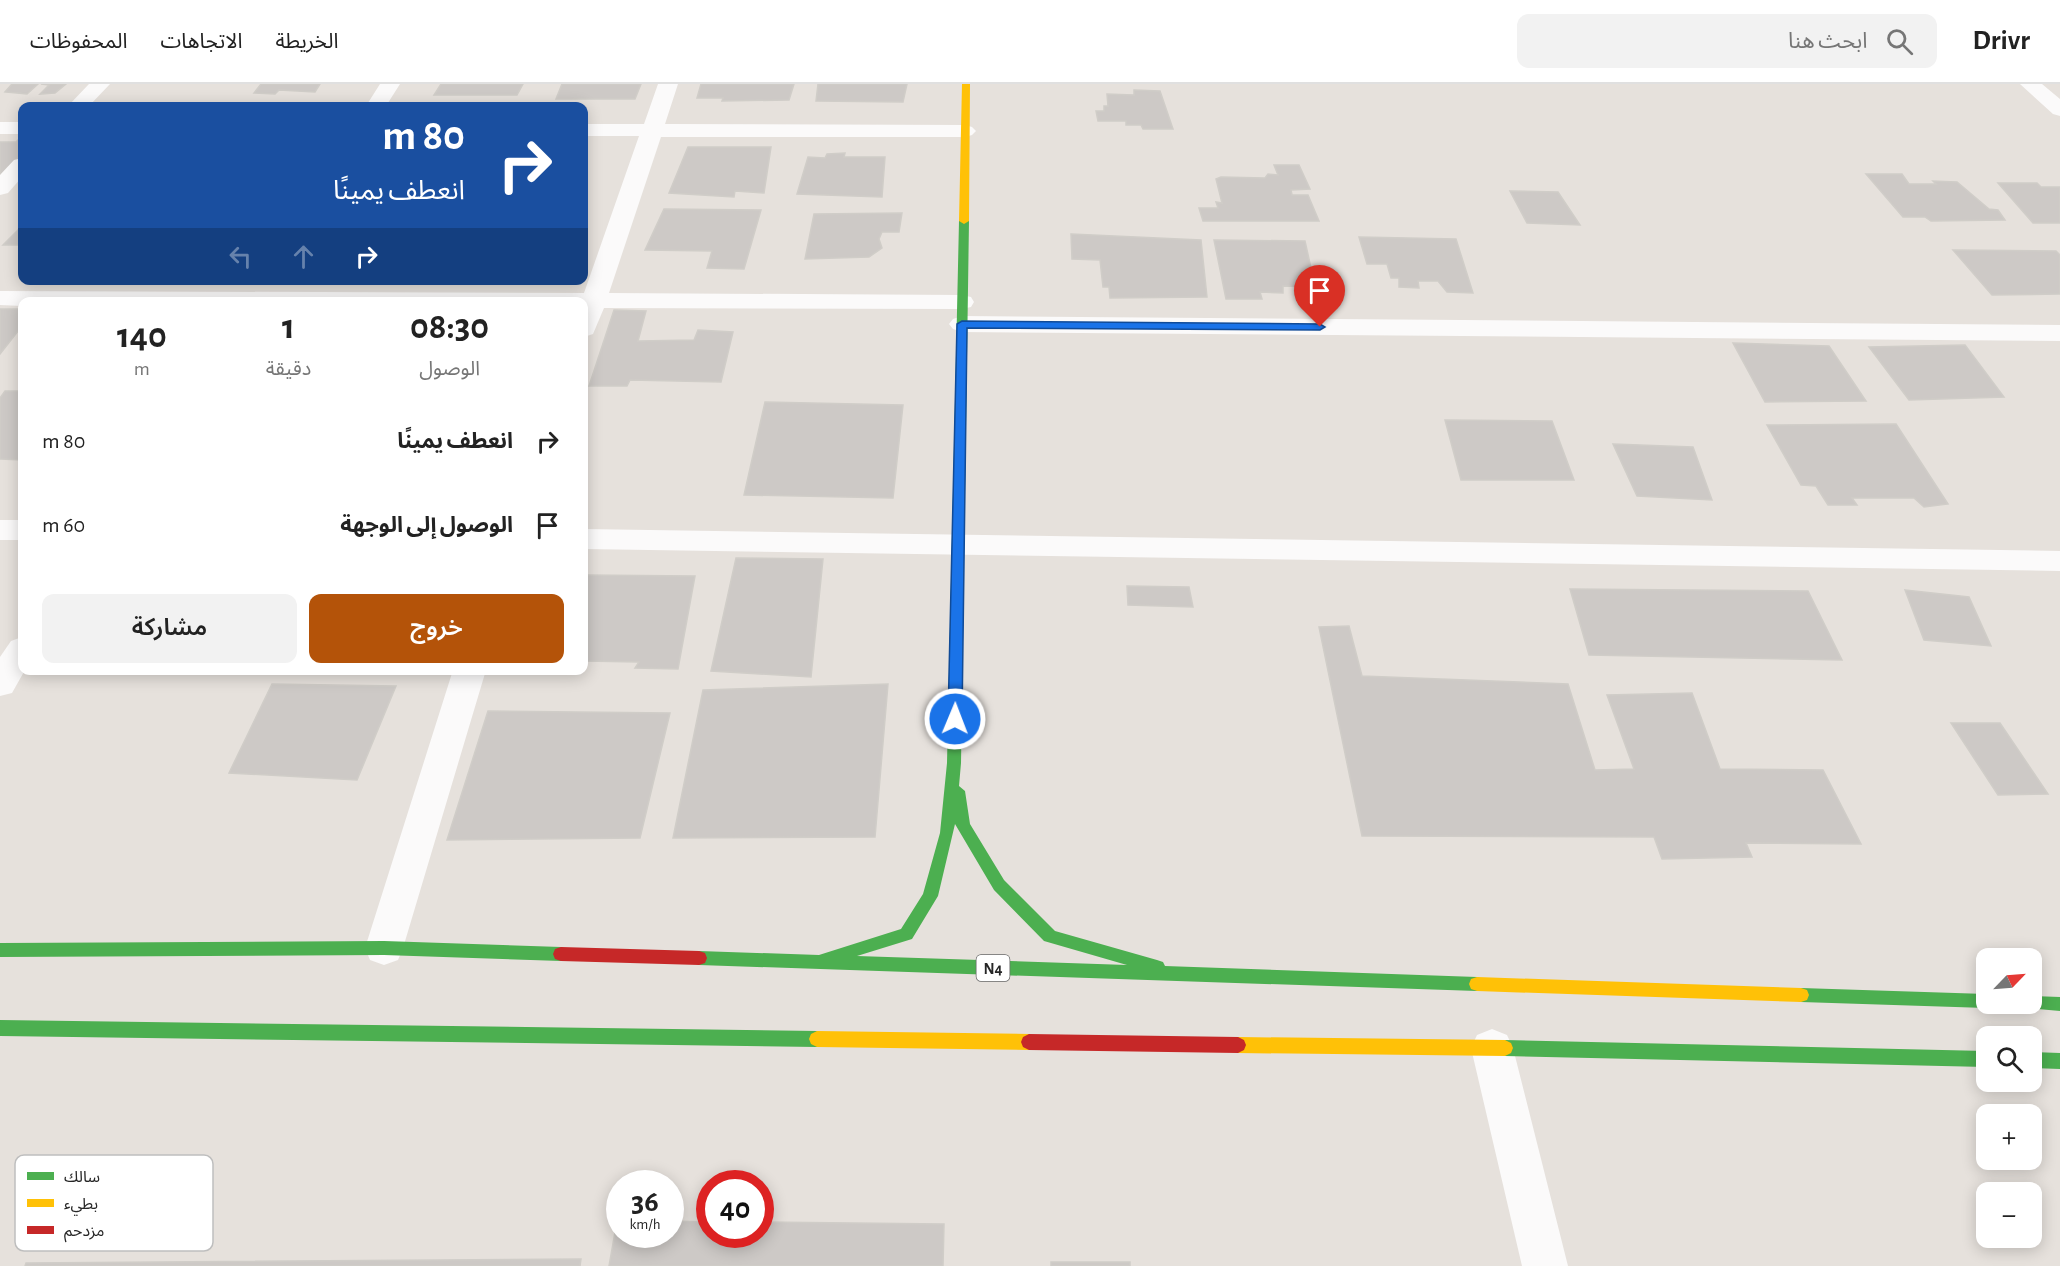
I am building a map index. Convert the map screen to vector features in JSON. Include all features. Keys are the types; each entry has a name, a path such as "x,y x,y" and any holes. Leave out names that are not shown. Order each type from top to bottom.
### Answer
{"main road":[{"path":"815,962 906,934 930,897 947,833 954,763 966,84"},
{"path":"954,763 963,825 999,885 1050,936 1183,975"},
{"name":"N4","path":"0,950 384,948 1976,1001"},
{"path":"2042,1003 2060,1004"},
{"path":"0,1028 1492,1048 1976,1059"},
{"path":"2042,1060 2060,1061"}],"street":[{"path":"82,102 100,84"},
{"path":"379,102 390,84"},
{"path":"588,317 668,84"},
{"path":"2030,84 2060,111"},
{"path":"0,128 18,128"},
{"path":"588,130 965,130"},
{"path":"0,188 18,169"},
{"path":"64,297 254,294 399,297"},
{"path":"0,298 18,298"},
{"path":"588,301 962,314 2060,333"},
{"path":"0,530 18,530"},
{"path":"588,539 2060,561"},
{"path":"0,684 18,655"},
{"path":"384,948 468,675"},
{"path":"1492,1048 1545,1266"}],"building":[{"path":"12,84 38,84 27,94 5,92"},
{"path":"41,84 66,84 55,93 40,94 49,85"},
{"path":"261,84 320,84 315,92 279,90 275,94 254,93"},
{"path":"441,84 523,84 517,95 434,95"},
{"path":"562,84 641,84 635,99 556,99"},
{"path":"701,84 794,84 789,100 722,101 723,98 697,98"},
{"path":"818,84 907,84 903,102 816,101"},
{"path":"1134,90 1160,91 1173,129 1143,129 1141,125 1126,125 1126,121 1098,121 1096,111 1104,111 1104,106 1108,106 1107,94 1134,95"},
{"path":"18,140 18,158 0,175 0,142"},
{"path":"688,147 771,147 764,193 735,191 734,197 669,193"},
{"path":"845,153 844,157 885,157 882,197 797,194 808,157 825,158 827,154"},
{"path":"1274,165 1299,165 1310,189 1291,190 1292,195 1308,195 1319,221 1203,221 1199,208 1218,208 1216,202 1222,203 1216,179 1221,177 1265,178 1268,174 1278,175"},
{"path":"1866,174 1902,174 1909,184 1936,184 1933,181 1957,182 1989,209 1998,210 2005,220 1931,221 1925,217 1903,217"},
{"path":"1998,183 2037,183 2041,187 2060,187 2060,223 2033,223"},
{"path":"1510,191 1558,192 1580,225 1527,223"},
{"path":"664,209 761,210 744,269 707,268 712,251 645,250"},
{"path":"902,213 899,232 882,232 879,239 882,248 869,257 805,259 814,214"},
{"path":"18,230 18,245 3,245"},
{"path":"1071,234 1201,240 1207,297 1110,298 1109,287 1103,287 1100,260 1072,259"},
{"path":"1359,237 1456,239 1473,293 1447,292 1438,281 1418,281 1419,288 1399,287 1399,278 1391,278 1387,264 1367,264"},
{"path":"1214,240 1305,241 1311,268 1307,271 1311,287 1283,286 1283,293 1260,292 1262,299 1226,299"},
{"path":"1953,250 2056,251 2060,255 2060,294 1992,295"},
{"path":"0,309 18,309 18,331 0,354"},
{"path":"614,310 646,311 638,341 694,340 698,330 733,332 721,382 630,380 627,386 589,386"},
{"path":"1733,343 1829,346 1866,401 1765,402"},
{"path":"1965,345 2004,397 1909,400 1869,347"},
{"path":"5,391 18,391 18,460 0,459 0,398"},
{"path":"765,402 903,405 893,498 744,495"},
{"path":"1445,420 1552,421 1574,480 1461,480"},
{"path":"1896,424 1948,504 1924,507 1914,498 1852,498 1857,505 1828,505 1816,486 1801,485 1767,425"},
{"path":"1613,444 1693,447 1712,500 1637,496"},
{"path":"736,558 823,559 811,677 711,671"},
{"path":"588,575 695,576 678,669 635,668 639,662 588,661"},
{"path":"1127,586 1189,587 1193,607 1128,605"},
{"path":"1570,589 1808,591 1842,660 1589,655"},
{"path":"1905,590 1969,597 1991,646 1924,640"},
{"path":"1349,626 1362,676 1568,684 1595,770 1634,769 1607,695 1692,693 1720,769 1823,770 1861,844 1746,843 1752,857 1662,859 1654,837 1362,836 1319,627"},
{"path":"272,684 396,686 357,780 229,773"},
{"path":"888,684 875,837 673,838 703,690"},
{"path":"488,711 670,713 640,838 447,840"},
{"path":"1951,723 2000,723 2048,794 1998,795"},
{"path":"684,1221 696,1222 696,1248 774,1248 774,1222 944,1224 943,1266 609,1266 612,1248 684,1248"},
{"path":"581,1259 580,1266 25,1266 26,1263"},
{"path":"1051,1262 1130,1262 1130,1266 1051,1266"}],"traffic: fast":[{"path":"824,960 906,934 930,896 947,833 954,763 964,221"},
{"path":"958,791 963,825 999,885 1050,936 1157,967"},
{"path":"0,950 384,948 561,954"},
{"path":"699,958 1477,984"},
{"path":"1801,995 1976,1001"},
{"path":"2042,1003 2060,1004"},
{"path":"0,1028 817,1039"},
{"path":"1505,1048 1976,1059"},
{"path":"2042,1060 2060,1061"}],"traffic: slow":[{"path":"964,221 966,84"},
{"path":"1477,984 1801,995"},
{"path":"817,1039 1029,1042"},
{"path":"1238,1045 1505,1048"}],"traffic: jam":[{"path":"561,954 699,958"},
{"path":"1029,1042 1238,1045"}],"route":[{"path":"955,719 962,324 1320,327"}]}
